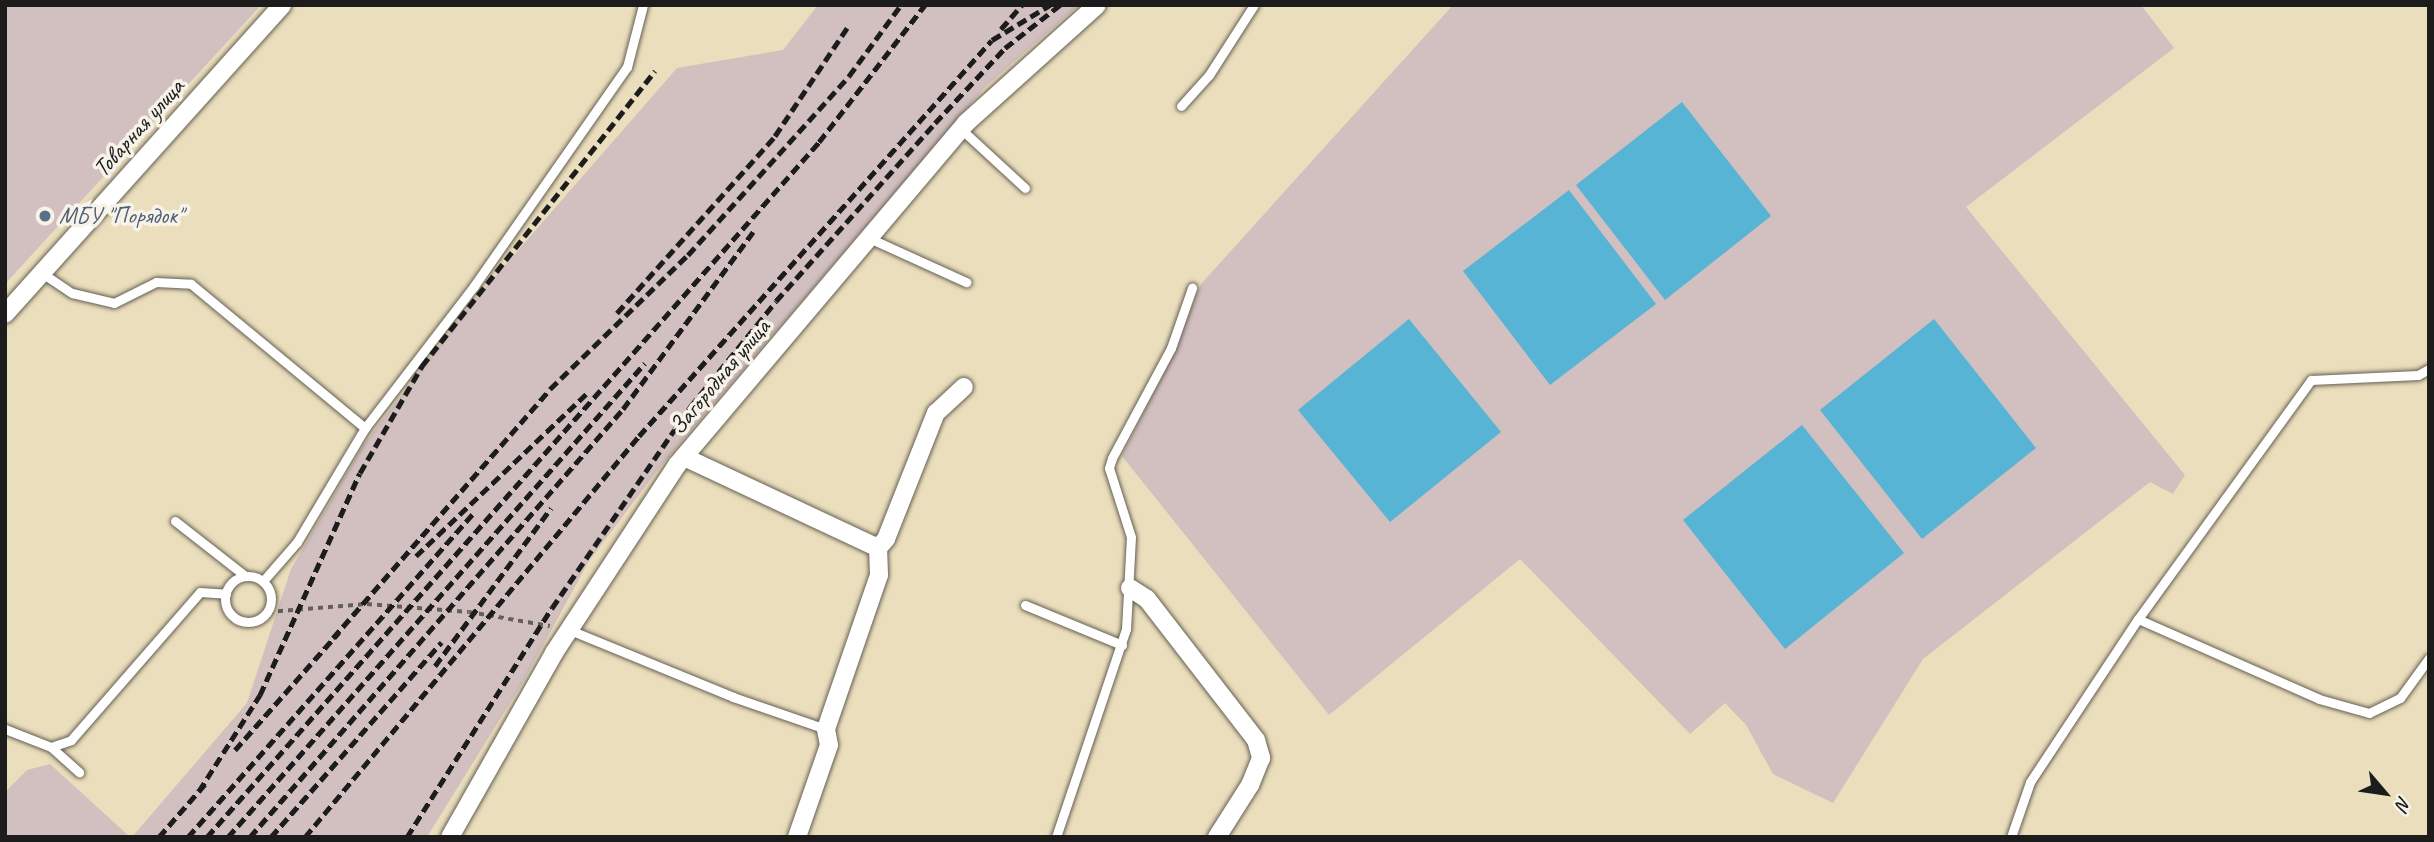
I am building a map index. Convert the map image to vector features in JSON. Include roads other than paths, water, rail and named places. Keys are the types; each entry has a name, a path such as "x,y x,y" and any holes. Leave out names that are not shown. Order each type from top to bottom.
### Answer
{"street":[{"name":"Товарная улица","path":"5,314 282,5"},
{"name":"Загородная улица","path":"450,837 570,630 684,457 961,129 1097,5"},
{"path":"797,837 829,745 826,729 879,575 878,548 886,539 936,413 964,387"},
{"path":"684,457 878,548"},
{"path":"1130,588 1147,599 1256,740 1261,758 1250,785 1217,837"}],"lane":[{"path":"263,581 297,542 365,428 474,286 626,67 643,5"},
{"path":"1181,106 1235,40 1254,5"},
{"path":"961,129 1025,188"},
{"path":"869,238 966,282"},
{"path":"42,272 72,293 114,303 156,282 191,284 365,428"},
{"path":"1056,837 1122,645 1130,588 1131,537 1109,468 1171,348 1192,288"},
{"path":"2011,837 2030,782 2138,619 2311,380 2418,375 2429,369"},
{"path":"175,521 244,575 263,581 272,597 268,612 256,622 241,622 229,612 226,594 231,583 244,575"},
{"path":"51,747 71,740 200,592 226,594"},
{"path":"1025,605 1122,645"},
{"path":"2138,619 2319,699 2369,713 2400,698 2429,658"},
{"path":"570,630 733,697 826,729"},
{"path":"5,729 51,747 79,772"}],"water":[{"path":"1682,102 1771,216 1665,300 1576,185"},
{"path":"1569,190 1656,304 1550,385 1463,271"},
{"path":"1409,319 1501,432 1390,522 1298,410"},
{"path":"1934,319 2036,448 1922,539 1820,410"},
{"path":"1802,425 1904,553 1785,649 1683,520"}],"railway":[{"path":"333,638 550,389 688,255 849,76 901,5"},
{"path":"207,837 819,142 925,5"},
{"path":"1001,29 1022,5"},
{"path":"305,837 639,436 992,40 1050,5"},
{"path":"407,837 552,608 690,407 776,301 935,123 1005,48 1060,5"},
{"path":"617,313 775,136 847,28"},
{"path":"199,791 260,695 360,473 422,366 655,71"},
{"path":"250,837 623,409 753,232"},
{"path":"228,837 645,363"},
{"path":"416,556 586,394"},
{"path":"435,666 551,508"},
{"path":"188,837 473,514"},
{"path":"235,750 339,632"},
{"path":"271,837 442,642"},
{"path":"159,837 205,784"}],"place":[{"name":"МБУ \"Порядок\"","path":"45,216"}]}
